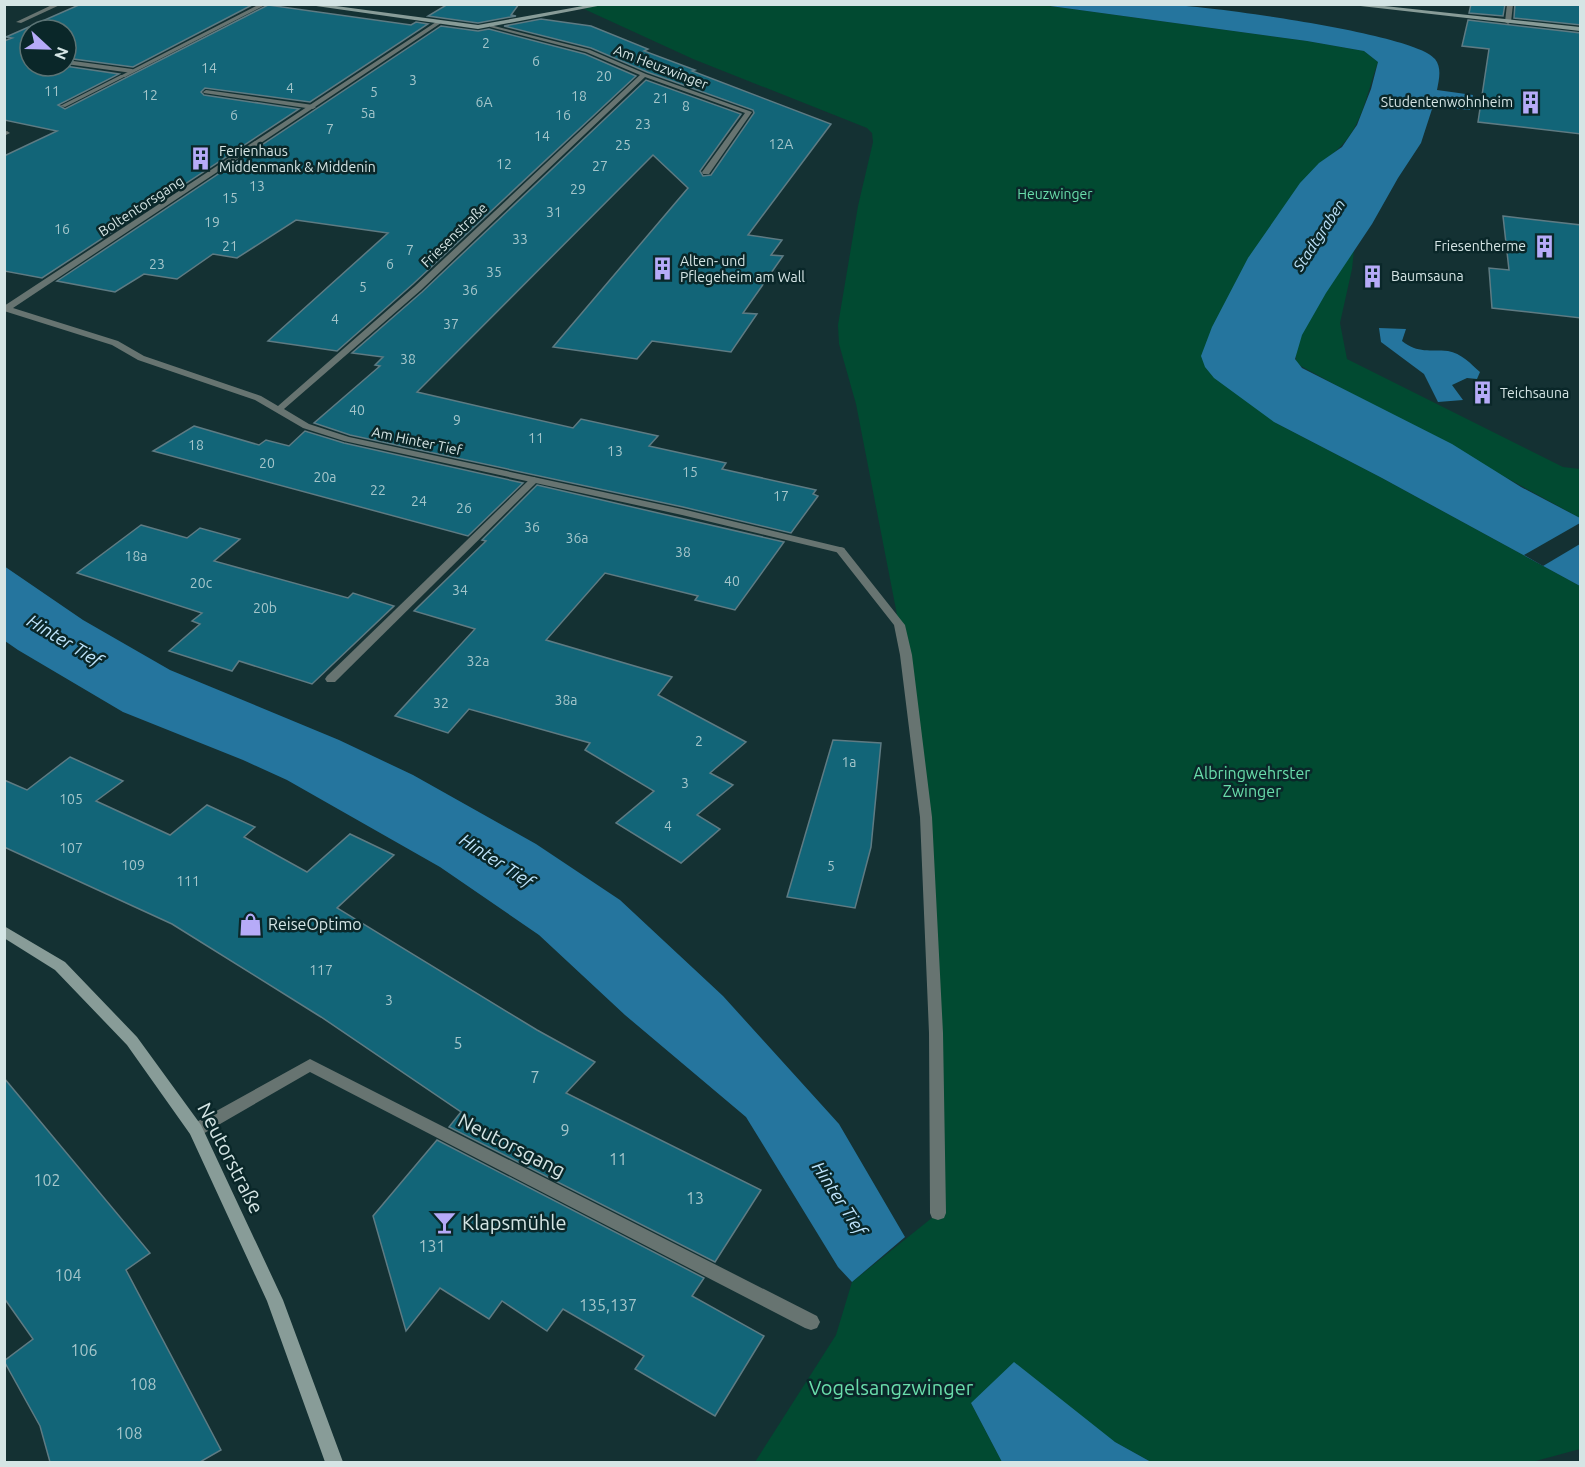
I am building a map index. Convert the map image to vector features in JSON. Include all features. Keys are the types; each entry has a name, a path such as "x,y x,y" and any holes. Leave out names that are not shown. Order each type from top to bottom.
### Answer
{"street":[{"path":"28,18 60,4"},
{"path":"63,106 265,4"},
{"path":"304,4 470,27 492,26 606,4"},
{"path":"1345,4 1581,30"},
{"path":"1508,22 1510,4"},
{"name":"Boltentorsgang","path":"5,308 438,23"},
{"name":"Am Heuzwinger","path":"492,26 588,51 644,75 749,112 706,172"},
{"path":"78,64 132,71"},
{"name":"Friesenstraße","path":"278,410 405,301 644,75"},
{"path":"206,92 313,107"},
{"name":"Am Hinter Tief","path":"5,308 115,343 141,358 258,398 306,426 347,439 682,512 840,550 899,625 906,654 926,817 936,1033 938,1213"},
{"path":"331,679 534,480"},
{"name":"Neutorstraße","path":"4,931 60,966 132,1041 196,1130 275,1300 334,1462"},
{"name":"Neutorsgang","path":"196,1130 310,1065 811,1322"}],"green space":[{"name":"Albringwehrster Zwinger","path":"575,5 1043,5 1307,41 1364,51 1378,62 1356,124 1350,135 1331,155 1274,422 1580,586 1580,1449 1532,1462 1151,1462 1115,1442 971,1403 1002,1462 755,1462 836,1335 852,1282 938,1213 927,856 899,625 856,404 839,344 838,325 858,206 873,142 872,133 867,128 693,59 584,9 594,6 582,8"},
{"path":"1354,250 1340,323 1347,359 1563,467 1580,469 1580,518 1297,364 1296,353 1307,323"}],"water":[{"name":"Stadtgraben","path":"1043,5 1170,5 1226,10 1354,31 1392,40 1420,50 1435,59 1439,66 1437,90 1473,95 1470,110 1433,106 1421,143 1372,224 1326,293 1302,335 1295,359 1302,368 1452,444 1521,487 1580,518 1580,586 1274,422 1214,378 1205,367 1201,356 1212,327 1248,258 1300,183 1319,163 1342,147 1357,125 1371,89 1378,62 1364,51 1307,41"},
{"path":"1379,328 1406,329 1402,341 1413,348 1453,352 1469,362 1480,372 1477,379 1467,378 1452,385 1463,400 1438,402 1424,374 1381,342"},
{"name":"Hinter Tief","path":"4,566 83,620 170,670 339,740 413,775 536,844 620,900 723,996 839,1124 905,1237 852,1282 838,1267 746,1117 625,1015 539,935 440,867 287,780 123,712 18,650 5,641"},
{"path":"1014,1362 1115,1442 1151,1462 1002,1462 971,1403"}],"pier":[{"path":"1580,523 1580,544 1543,566 1524,555"}],"building":[{"path":"81,4 254,4 133,67 78,60 78,18 49,18"},
{"path":"448,4 519,4 511,15 516,16 478,23 428,16"},
{"path":"1471,4 1505,4 1503,16 1469,13"},
{"path":"1515,4 1581,4 1581,25 1514,18"},
{"path":"268,5 411,25 416,22 428,24 310,102 205,88 201,92 204,95 299,109 42,278 4,271 4,156 57,131 4,120 4,41 12,38 6,37 18,32 18,78 78,78 78,68 119,74 58,105 65,109"},
{"path":"541,19 591,26 648,49 644,51 695,70 692,71 831,124 748,235 782,240 771,255 783,256 743,313 757,314 731,352 652,341 637,359 553,347 688,188 653,155 417,392 573,428 581,419 658,436 649,446 726,463 722,469 816,490 813,494 818,496 791,533 683,507 350,435 314,423 380,366 375,365 383,357 352,353 422,292 646,80 741,114 700,171 703,176 711,175 754,113 753,110 647,72 591,48 504,26"},
{"path":"1468,20 1581,33 1581,134 1478,122 1489,49 1462,46"},
{"path":"441,26 478,31 489,29 585,54 636,76 413,284 337,351 268,341 388,233 296,220 237,258 213,254 177,279 144,274 115,292 57,281"},
{"name":"Friesentherme","path":"1503,216 1581,225 1581,318 1492,308 1489,268 1509,270"},
{"path":"194,426 259,445 266,440 289,446 305,431 344,443 523,483 468,536 153,451"},
{"path":"537,485 784,542 735,610 695,600 698,596 605,573 546,640 672,677 658,695 746,742 710,773 733,785 697,815 720,829 681,863 616,823 654,791 585,750 590,743 469,709 448,733 395,716 475,629 414,611 486,541 482,540"},
{"path":"141,525 187,538 200,528 240,539 214,561 348,598 353,593 394,606 312,684 239,661 232,671 169,651 200,624 192,621 202,613 77,573"},
{"path":"833,740 881,743 871,847 855,908 787,897"},
{"path":"70,757 123,781 96,801 170,835 207,805 255,827 244,837 307,872 350,834 394,855 337,908 537,1030 595,1062 566,1093 761,1190 715,1262 449,1127 461,1112 321,1017 172,924 4,847 4,780 27,790"},
{"path":"4,1078 150,1253 126,1270 221,1450 200,1462 50,1462 40,1426 4,1361 33,1339 4,1298"},
{"path":"437,1140 704,1278 692,1296 764,1336 715,1416 635,1369 644,1356 563,1309 547,1331 502,1301 489,1319 440,1288 406,1331 373,1216"}],"place":[{"name":"Studentenwohnheim","path":"1531,102"},
{"name":"Ferienhaus Middenmank & Middenin","path":"201,159"},
{"name":"Friesentherme","path":"1544,246"},
{"name":"Alten- und Pflegeheim am Wall","path":"662,269"},
{"name":"Baumsauna","path":"1373,276"},
{"name":"Teichsauna","path":"1482,393"},
{"name":"ReiseOptimo","path":"250,924"},
{"name":"Klapsmühle","path":"444,1222"}],"park label":[{"name":"Heuzwinger","path":"1055,194"},
{"name":"Vogelsangzwinger","path":"891,1387"}]}
